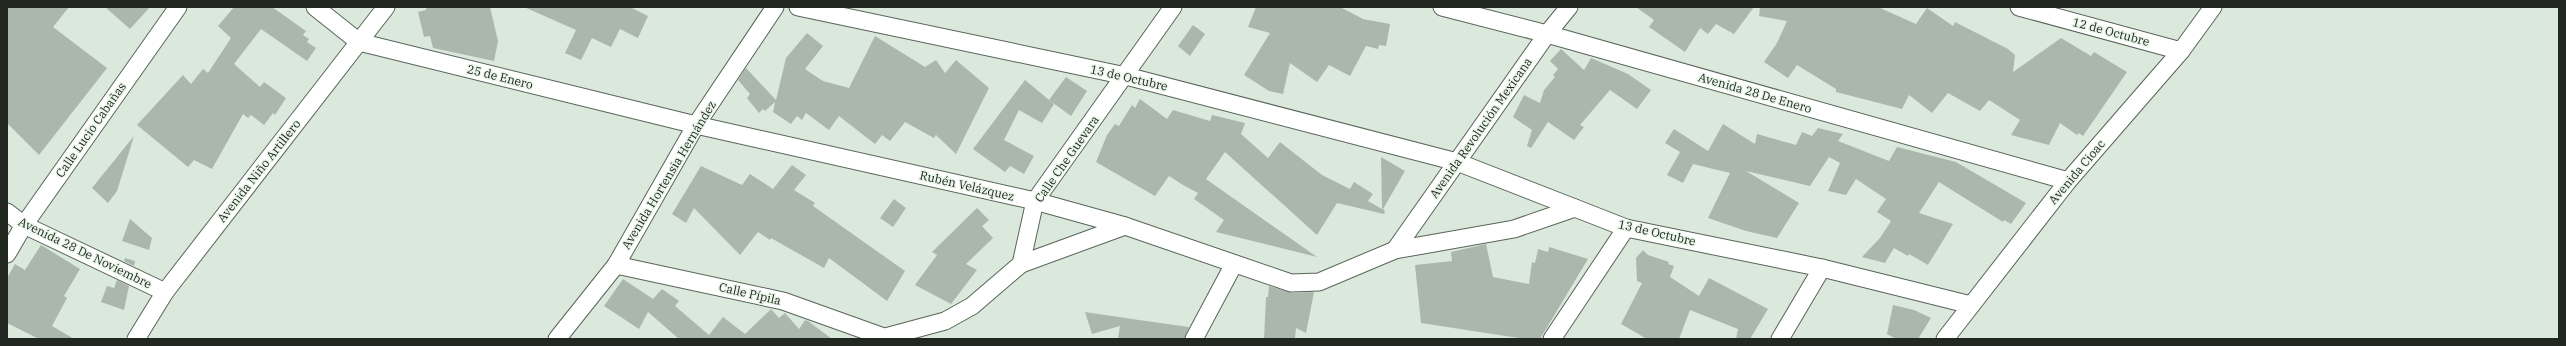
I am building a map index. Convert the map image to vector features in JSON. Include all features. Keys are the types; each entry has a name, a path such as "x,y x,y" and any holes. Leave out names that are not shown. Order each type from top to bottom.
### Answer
{"street":[{"name":"Calle Lucio Cabañas","path":"7,254 24,225 178,7"},
{"name":"25 de Enero","path":"315,7 359,42 696,125"},
{"name":"Avenida Niño Artillero","path":"136,339 165,292 386,7"},
{"name":"Avenida Hortensia Hernández","path":"558,339 616,265 696,125 775,7"},
{"name":"13 de Octubre","path":"798,7 1126,76 1457,162 1626,228 1822,268 1971,305"},
{"name":"Calle Che Guevara","path":"1021,264 1035,201 1126,76 1173,7"},
{"name":"Avenida 28 De Enero","path":"1442,7 1547,34 2068,181"},
{"name":"Avenida Revolución Mexicana","path":"1395,250 1547,34 1569,7"},
{"name":"12 de Octubre","path":"2019,7 2181,51"},
{"name":"Avenida Cioac","path":"1945,339 2068,181 2181,51 2213,7"},
{"name":"Rubén Velázquez","path":"696,125 1035,201 1125,226 1234,264"},
{"path":"1194,339 1234,264 1291,283 1319,282 1395,250 1514,229 1575,208"},
{"name":"Avenida 28 De Noviembre","path":"7,212 24,225 165,292"},
{"path":"880,338 920,329 944,321 972,306 1021,264 1125,226"},
{"path":"1552,339 1626,228"},
{"name":"Calle Pípila","path":"616,265 783,301 880,338"},
{"path":"1780,339 1822,268"}],"building":[{"path":"7,7 69,7 53,27 107,68 39,155 7,123"},
{"path":"105,7 150,7 130,29"},
{"path":"234,7 272,7 306,31 303,35 309,39 307,42 316,48 307,61 261,29 234,64 260,87 264,82 286,98 275,115 273,113 264,125 251,115 248,118 243,114 212,169 194,160 188,167 137,125 183,75 191,84 203,69 208,73 231,38 218,26"},
{"path":"426,7 490,7 498,41 494,61 433,48 430,36 424,37 418,12 426,10"},
{"path":"524,7 630,7 648,16 638,38 620,29 611,47 592,38 581,60 565,53 576,30"},
{"path":"1256,7 1340,7 1363,19 1390,24 1386,46 1379,45 1378,49 1366,46 1350,76 1329,65 1317,82 1290,63 1283,94 1269,91 1244,75 1270,33 1248,27"},
{"path":"1636,7 1754,7 1734,34 1716,24 1708,34 1700,28 1685,52 1649,27 1654,20"},
{"path":"1760,7 1878,7 1916,24 1927,8 1953,26 1955,22 2008,49 2015,55 2013,72 2061,38 2091,56 2094,52 2127,72 2083,136 2079,133 2077,135 2060,123 2049,145 2011,135 2020,120 1989,100 1980,111 1948,93 1932,113 1909,95 1902,109 1836,92 1836,89 1797,65 1788,78 1764,62 1777,43 1787,21 1759,16"},
{"path":"1193,25 1205,34 1190,56 1178,46"},
{"path":"807,33 823,46 805,69 823,81 849,88 875,36 925,67 936,60 945,73 956,60 989,88 956,154 936,135 934,138 905,122 890,141 882,135 875,144 839,116 829,130 806,113 802,120 797,116 791,124 773,112 775,102 765,111 763,109 759,113 747,98 750,94 738,80 746,68 776,100 786,58"},
{"path":"1561,49 1584,70 1591,58 1628,74 1651,90 1637,109 1610,90 1580,125 1584,127 1574,140 1548,122 1531,148 1527,146 1532,130 1513,117 1524,95 1540,103 1544,90 1555,77 1553,75 1558,69 1550,61"},
{"path":"1066,77 1087,91 1071,116 1049,100"},
{"path":"1025,80 1054,104 1042,123 1019,110 1004,140 1034,156 1024,174 1010,166 1005,172 973,149"},
{"path":"1140,99 1167,119 1173,110 1210,121 1212,115 1245,123 1241,134 1268,158 1280,142 1322,175 1350,189 1354,182 1373,194 1368,201 1382,209 1381,157 1405,171 1383,209 1385,211 1384,214 1337,203 1317,235 1225,152 1206,179 1317,257 1216,232 1224,220 1194,199 1198,193 1169,176 1155,196 1096,162 1107,135 1115,124 1119,126 1132,105 1135,108"},
{"path":"1723,124 1755,144 1757,134 1796,145 1802,132 1812,136 1818,128 1843,134 1838,141 1889,161 1897,147 1956,162 2026,203 2011,224 2004,220 2003,222 1939,182 1919,213 1953,224 1928,265 1909,254 1908,256 1894,248 1885,263 1862,257 1880,238 1891,221 1877,212 1886,199 1856,179 1846,195 1828,191 1840,163 1829,157 1810,186 1746,171 1799,203 1777,238 1746,231 1708,218 1730,173 1693,164 1683,183 1667,175 1680,152 1665,143 1674,129 1708,151"},
{"path":"134,136 117,191 108,203 92,188"},
{"path":"792,165 806,175 794,190 815,203 813,206 905,271 887,301 829,258 824,268 771,238 770,240 758,232 740,255 694,208 686,223 672,214 701,166 742,185 750,174 773,189"},
{"path":"894,199 906,208 893,227 880,218"},
{"path":"977,208 989,220 982,226 993,238 966,264 977,270 951,304 915,285 937,255 932,252"},
{"path":"130,219 152,238 149,250 122,241"},
{"path":"1486,244 1493,277 1529,284 1532,262 1535,263 1538,249 1548,252 1549,247 1588,259 1540,339 1525,339 1421,323 1415,265 1452,261 1451,252"},
{"path":"41,245 80,269 64,296 67,298 52,326 74,339 39,339 7,323 7,278 15,264 25,270"},
{"path":"1643,250 1648,255 1669,262 1668,264 1674,266 1670,277 1699,296 1709,278 1768,309 1750,339 1736,339 1738,329 1690,310 1679,339 1647,339 1621,324 1642,283 1637,281 1636,258"},
{"path":"125,258 135,261 134,266 124,261"},
{"path":"623,279 653,299 662,289 679,301 675,306 709,335 723,317 745,334 771,309 779,318 785,313 799,329 805,320 832,339 679,339 648,312 639,329 604,306"},
{"path":"117,280 129,286 124,310 101,302 107,286 114,288"},
{"path":"1269,286 1291,293 1314,292 1306,333 1296,328 1295,339 1264,339 1266,297 1268,297"},
{"path":"1893,305 1914,310 1931,318 1918,339 1896,339 1887,334"},
{"path":"1085,312 1189,327 1184,339 1118,339 1120,326 1092,334"}]}
